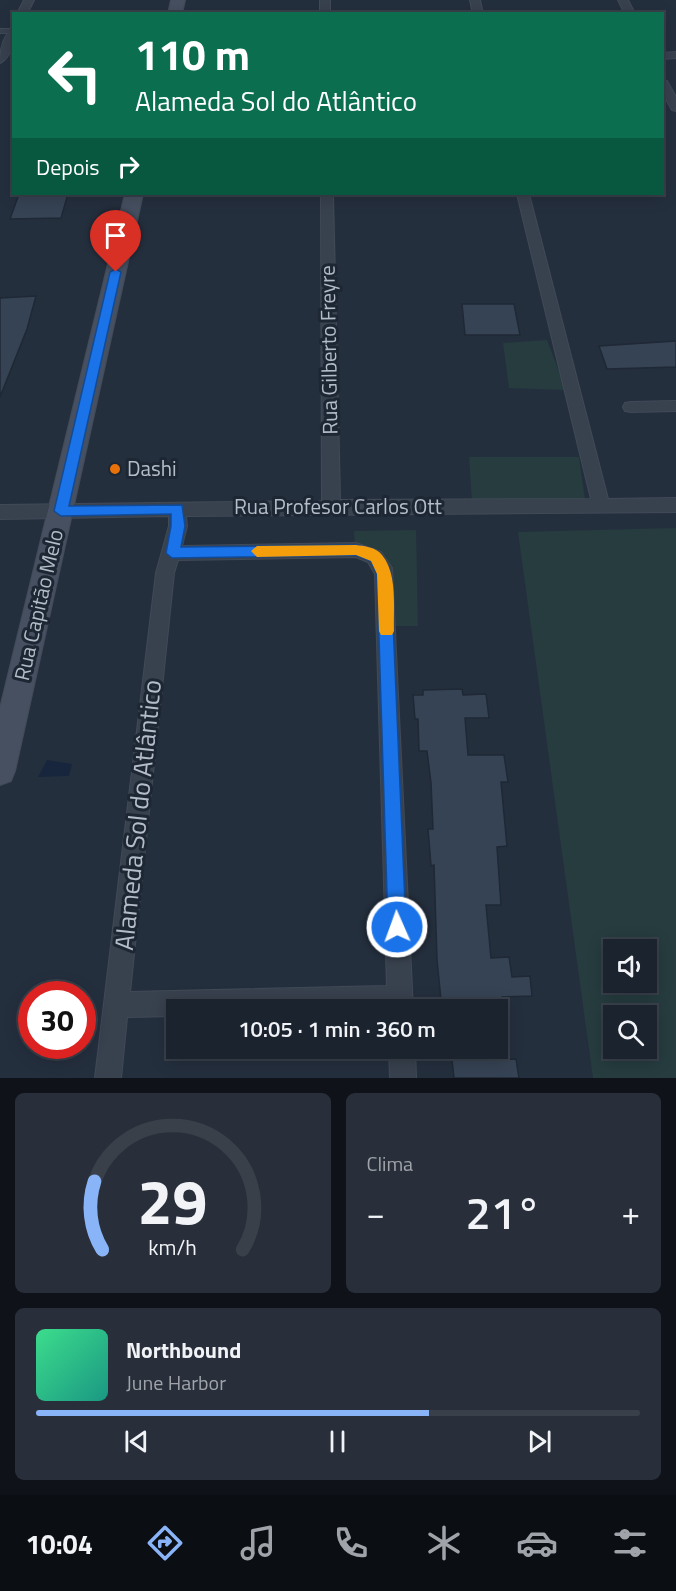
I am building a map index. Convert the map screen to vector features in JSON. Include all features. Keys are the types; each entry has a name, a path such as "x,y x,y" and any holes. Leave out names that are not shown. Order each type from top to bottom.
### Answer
{"main road":[{"name":"Rua Capitão Melo","path":"0,771 134,195"}],"street":[{"path":"0,60 12,35"},
{"path":"664,85 676,108"},
{"name":"Rua Gilberto Freyre","path":"327,195 332,507"},
{"path":"523,195 601,506"},
{"path":"632,407 676,406"},
{"name":"Rua Profesor Carlos Ott","path":"0,512 676,505"},
{"name":"Alameda Sol do Atlântico","path":"108,1078 165,573 178,526 177,509"},
{"path":"172,553 356,550 377,557 382,565 400,999"},
{"path":"117,1005 166,1005"},
{"path":"402,1059 403,1078"}],"green space":[{"path":"547,340 566,390 509,388 503,343"},
{"path":"469,457 579,457 585,500 472,502"},
{"path":"676,528 676,1078 593,1078 518,532"},
{"path":"416,530 418,626 394,626 386,556 355,544 354,531"}],"water":[{"path":"47,760 72,764 69,776 38,777"}],"building":[{"path":"19,195 68,195 61,218 10,219"},
{"path":"36,296 27,329 0,397 0,298"},
{"path":"462,304 514,304 520,335 465,335"},
{"path":"676,341 676,367 607,369 599,346"},
{"path":"462,689 463,695 486,694 489,718 465,718 468,755 504,755 508,782 501,782 507,846 497,847 501,905 486,905 491,958 509,957 512,977 530,976 532,996 502,997 502,999 441,999 437,960 434,865 431,866 428,829 433,829 431,783 427,751 419,751 418,719 415,719 413,695 423,695 423,690"},
{"path":"516,1059 519,1078 454,1078 452,1060"}],"slow traffic":[{"path":"257,551 356,550 377,557 384,574 386,631"}],"place":[{"name":"Dashi","path":"115,469"}],"route":[{"path":"116,272 61,511 177,509 178,526 172,553 356,550 377,557 384,574 397,927"}]}
